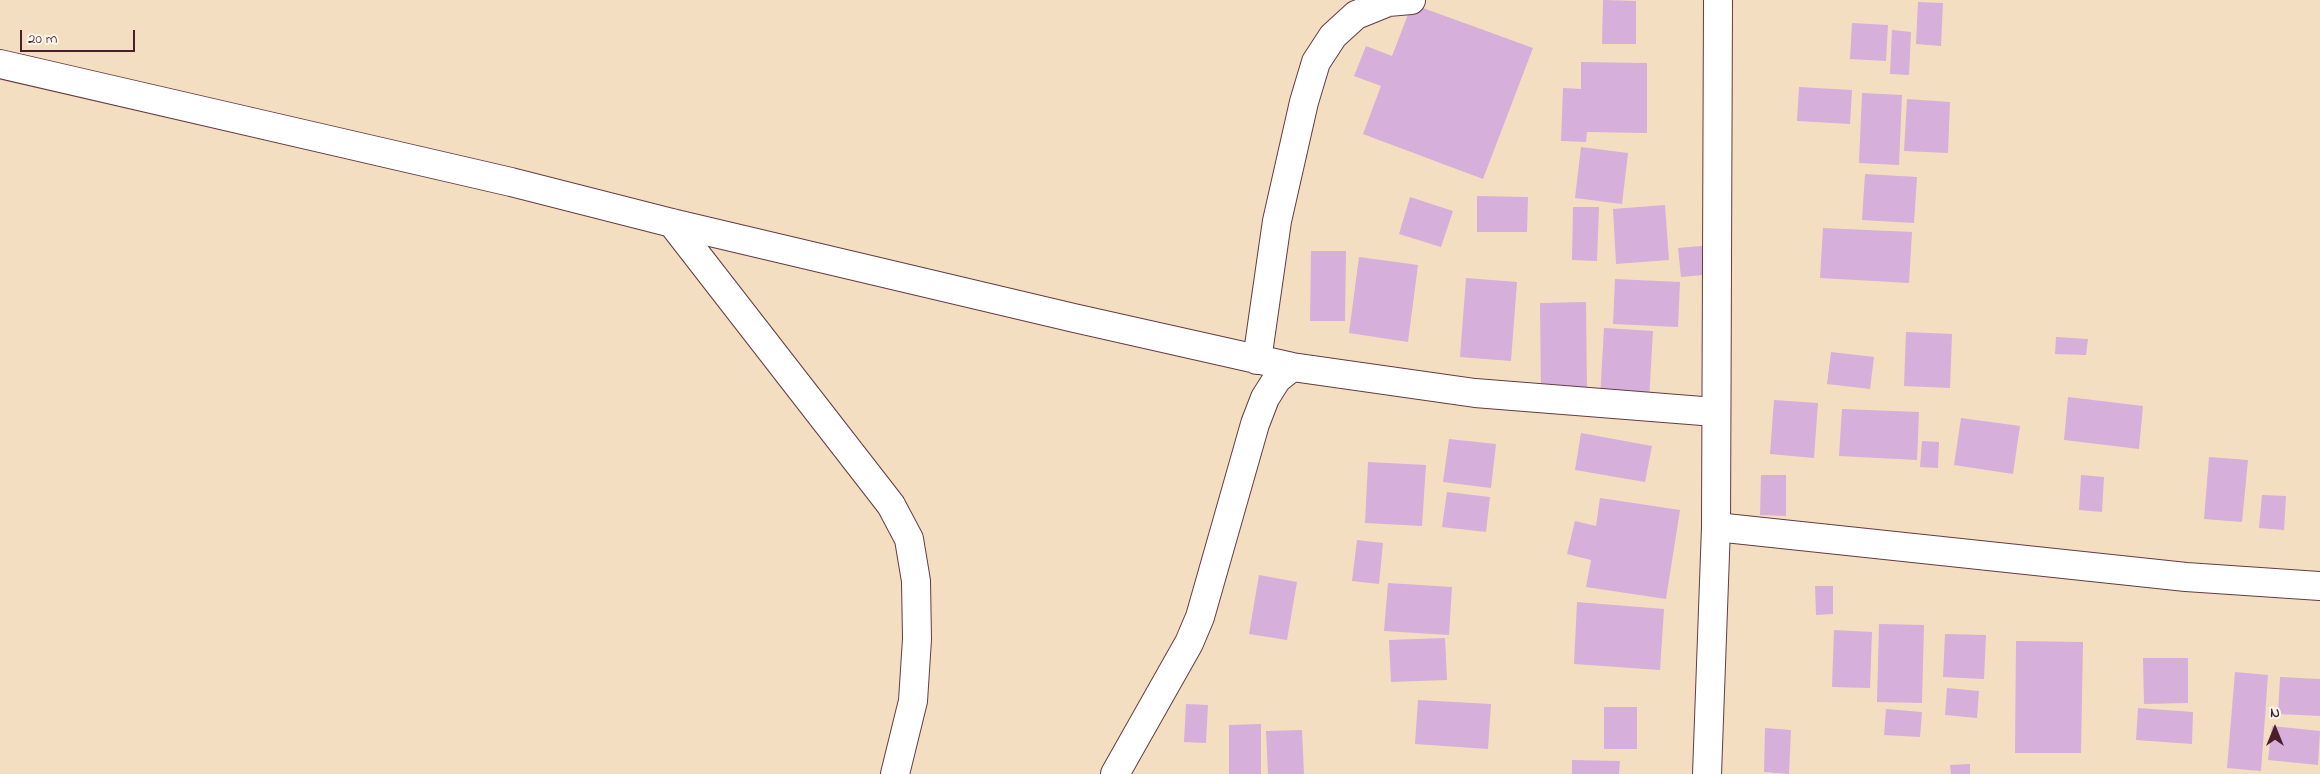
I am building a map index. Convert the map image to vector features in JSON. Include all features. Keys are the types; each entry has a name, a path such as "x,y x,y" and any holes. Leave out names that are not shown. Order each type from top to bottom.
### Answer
{"street":[{"path":"1258,360 1277,221 1304,102 1316,62 1333,36 1356,15 1388,2 1411,0"},
{"path":"1707,774 1716,527 1718,0"},
{"path":"0,64 511,182 672,223 1292,367 1476,393 1715,412"},
{"path":"672,223 891,505 909,538 916,581 916,666 913,701 895,774"},
{"path":"1115,774 1189,643 1200,617 1264,398 1277,379 1292,367"},
{"path":"1716,527 2186,577 2320,586"}],"building":[{"path":"1603,0 1636,1 1636,44 1602,44"},
{"path":"1918,2 1943,3 1941,46 1916,44"},
{"path":"1412,4 1533,48 1483,179 1363,134 1381,86 1354,76 1366,46 1392,56"},
{"path":"1852,23 1888,25 1886,61 1850,59"},
{"path":"1892,30 1911,32 1909,75 1890,74"},
{"path":"1581,62 1647,63 1647,133 1587,132 1586,142 1561,141 1563,88 1581,89"},
{"path":"1799,87 1852,90 1850,124 1797,121"},
{"path":"1862,93 1902,95 1899,165 1859,163"},
{"path":"1907,99 1950,102 1948,153 1904,151"},
{"path":"1581,147 1628,153 1622,204 1575,198"},
{"path":"1865,174 1917,177 1914,223 1862,220"},
{"path":"1477,196 1528,197 1527,232 1477,232"},
{"path":"1410,197 1453,211 1441,247 1399,234"},
{"path":"1665,205 1669,260 1616,264 1613,209"},
{"path":"1573,207 1599,207 1597,261 1572,260"},
{"path":"1823,228 1912,232 1909,283 1820,278"},
{"path":"1712,245 1715,274 1681,277 1678,248"},
{"path":"1311,251 1346,251 1345,321 1310,321"},
{"path":"1359,257 1418,265 1408,342 1349,333"},
{"path":"1466,278 1517,282 1511,361 1460,357"},
{"path":"1615,279 1680,282 1678,327 1613,324"},
{"path":"1586,302 1587,396 1541,396 1540,303"},
{"path":"1604,328 1653,331 1649,401 1600,398"},
{"path":"1906,332 1952,334 1950,388 1904,386"},
{"path":"2056,337 2088,339 2086,355 2055,354"},
{"path":"1831,352 1874,357 1870,389 1827,384"},
{"path":"2068,397 2143,406 2139,449 2064,440"},
{"path":"1774,400 1818,403 1814,458 1770,454"},
{"path":"1842,409 1919,412 1917,460 1839,456"},
{"path":"1961,418 2020,426 2013,474 1954,465"},
{"path":"1581,433 1652,446 1645,482 1575,470"},
{"path":"1449,439 1496,444 1491,488 1443,482"},
{"path":"1922,441 1939,442 1938,468 1920,467"},
{"path":"2209,457 2248,460 2242,522 2204,519"},
{"path":"1368,462 1426,465 1422,526 1365,523"},
{"path":"1761,475 1786,475 1786,516 1760,515"},
{"path":"2081,475 2104,477 2102,512 2079,510"},
{"path":"1447,492 1490,497 1486,532 1442,527"},
{"path":"2262,495 2286,496 2284,530 2259,528"},
{"path":"1600,498 1680,510 1666,599 1586,587 1591,560 1567,554 1575,521 1596,526"},
{"path":"1357,540 1383,543 1379,584 1352,581"},
{"path":"1259,575 1297,582 1287,640 1249,634"},
{"path":"1388,583 1452,587 1449,635 1384,631"},
{"path":"1815,586 1833,586 1833,614 1816,615"},
{"path":"1577,602 1664,609 1660,670 1574,664"},
{"path":"1879,624 1924,625 1922,703 1877,702"},
{"path":"1834,630 1872,632 1870,688 1832,687"},
{"path":"1945,634 1986,635 1984,679 1943,677"},
{"path":"1445,638 1447,680 1391,682 1389,640"},
{"path":"2016,641 2083,642 2081,753 2015,753"},
{"path":"2143,658 2188,658 2188,703 2144,704"},
{"path":"2235,672 2268,675 2261,771 2227,768"},
{"path":"2280,677 2320,679 2320,716 2278,714"},
{"path":"1947,688 1979,691 1977,718 1945,715"},
{"path":"1418,700 1491,704 1488,749 1415,744"},
{"path":"1186,704 1208,705 1206,743 1184,742"},
{"path":"1604,707 1637,707 1637,749 1604,749"},
{"path":"2138,708 2193,712 2192,744 2136,740"},
{"path":"1886,709 1922,712 1920,737 1884,735"},
{"path":"1261,724 1261,774 1229,774 1229,725"},
{"path":"2272,726 2320,731 2318,765 2268,760"},
{"path":"1765,728 1791,730 1789,774 1764,772"},
{"path":"1302,730 1304,774 1268,774 1266,731"},
{"path":"1572,760 1620,761 1619,774 1572,774"},
{"path":"1970,764 1970,774 1951,774 1950,765"}]}
